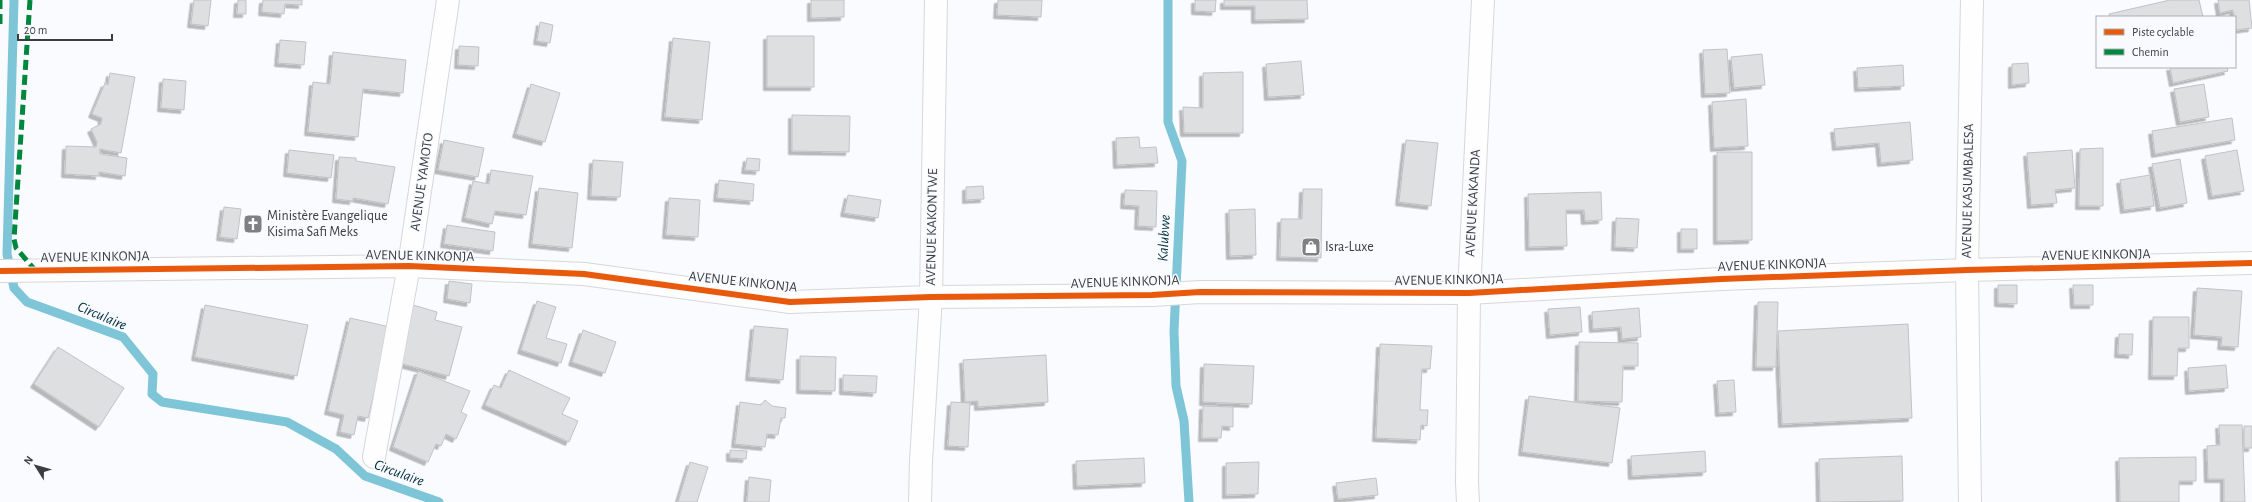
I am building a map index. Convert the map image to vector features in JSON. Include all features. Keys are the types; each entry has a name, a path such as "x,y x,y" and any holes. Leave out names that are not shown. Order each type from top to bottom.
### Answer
{"street":[{"name":"AVENUE YAMOTO","path":"374,457 409,266 448,0"},
{"name":"AVENUE KAKONTWE","path":"920,502 931,297 936,0"},
{"name":"AVENUE KAKANDA","path":"1468,502 1469,293 1484,0"},
{"name":"AVENUE KASUMBALESA","path":"1970,502 1967,270 1972,0"},
{"name":"AVENUE KINKONJA","path":"0,271 409,266 584,274 790,302 931,297 1152,295 1200,292 1469,293 1721,279 1967,270 2252,263"}],"building":[{"path":"194,0 211,0 208,26 191,24"},
{"path":"238,0 246,0 246,14 237,14"},
{"path":"263,0 302,0 302,5 285,4 284,14 262,12"},
{"path":"811,0 844,0 844,17 811,18"},
{"path":"998,0 1042,0 1041,17 997,15"},
{"path":"1195,0 1216,0 1215,12 1195,11"},
{"path":"1224,0 1307,0 1308,19 1255,20 1255,6 1224,6"},
{"path":"2170,0 2199,0 2203,16 2110,16 2109,14"},
{"path":"2218,0 2249,0 2252,28 2236,30 2236,16 2234,16 2233,10 2220,13"},
{"path":"540,22 553,25 550,43 537,41"},
{"path":"767,36 814,36 814,87 767,87"},
{"path":"673,38 710,42 702,120 665,117"},
{"path":"280,40 306,42 304,65 278,63"},
{"path":"459,46 479,47 478,66 458,65"},
{"path":"1727,49 1730,93 1705,94 1703,50"},
{"path":"333,52 406,60 403,93 363,89 358,137 308,132 313,82 330,84"},
{"path":"1762,54 1765,85 1734,88 1731,57"},
{"path":"1301,61 1304,95 1268,97 1266,64"},
{"path":"2028,63 2029,83 2012,85 2012,64"},
{"path":"1903,65 1904,86 1858,88 1857,68"},
{"path":"2170,68 2227,68 2228,71 2173,83"},
{"path":"1243,72 1243,133 1184,133 1183,107 1203,108 1203,73"},
{"path":"110,73 135,77 121,153 100,149 100,154 127,158 125,176 99,172 99,176 65,174 66,146 96,147 97,142 91,129 101,124 102,118 92,114 105,83 108,85"},
{"path":"163,79 186,81 184,110 161,108"},
{"path":"531,84 560,93 545,142 516,134"},
{"path":"2204,84 2209,117 2180,122 2174,89"},
{"path":"1746,99 1748,146 1714,148 1712,102"},
{"path":"792,115 850,116 849,152 792,151"},
{"path":"2232,118 2235,140 2155,154 2152,131"},
{"path":"1910,122 1913,160 1881,163 1879,143 1836,147 1834,129"},
{"path":"1139,137 1140,148 1156,147 1158,163 1117,165 1116,138"},
{"path":"444,140 484,148 478,177 438,170"},
{"path":"1406,140 1438,143 1431,206 1399,202"},
{"path":"2103,148 2103,206 2079,206 2080,149"},
{"path":"289,150 334,155 331,178 287,173"},
{"path":"2072,150 2075,188 2055,190 2057,203 2031,205 2027,153"},
{"path":"2237,150 2244,191 2212,196 2205,156"},
{"path":"1717,152 1752,152 1752,240 1717,241"},
{"path":"339,157 356,158 356,161 395,167 388,204 353,198 353,201 336,199"},
{"path":"747,158 760,159 759,171 745,170"},
{"path":"2180,159 2187,203 2160,208 2152,164"},
{"path":"593,160 623,162 620,197 591,196"},
{"path":"491,170 533,176 526,215 495,211 492,224 465,218 473,181 489,184"},
{"path":"2150,175 2154,206 2124,210 2120,180"},
{"path":"719,180 754,184 753,201 717,198"},
{"path":"983,186 984,199 966,200 966,187"},
{"path":"539,188 578,193 572,248 532,244"},
{"path":"1303,189 1322,189 1321,258 1280,257 1281,219 1302,219"},
{"path":"1125,190 1157,191 1156,227 1138,226 1139,206 1124,205"},
{"path":"1601,192 1602,220 1585,221 1584,210 1566,210 1567,246 1529,247 1528,194"},
{"path":"848,195 881,200 878,218 844,213"},
{"path":"669,198 700,200 698,237 666,235"},
{"path":"224,207 241,209 237,239 220,237"},
{"path":"1255,209 1256,255 1230,256 1229,210"},
{"path":"1616,218 1639,219 1637,248 1615,247"},
{"path":"447,225 495,232 493,251 444,244"},
{"path":"1681,229 1697,229 1697,249 1681,249"},
{"path":"449,281 472,284 470,303 447,299"},
{"path":"1998,285 2017,285 2017,304 1998,303"},
{"path":"2073,285 2093,285 2093,305 2074,305"},
{"path":"2197,288 2242,291 2238,347 2221,346 2222,337 2194,335"},
{"path":"537,301 556,307 546,338 567,344 561,363 521,350"},
{"path":"1758,302 1778,302 1776,367 1756,367"},
{"path":"205,305 308,325 297,376 195,357"},
{"path":"413,305 437,312 435,320 462,327 449,376 399,363"},
{"path":"1580,307 1582,332 1550,335 1548,309"},
{"path":"1639,308 1641,337 1622,339 1621,327 1593,329 1592,312"},
{"path":"2153,317 2189,317 2189,348 2178,348 2177,376 2152,376"},
{"path":"350,318 390,327 368,418 358,416 354,435 340,432 344,415 328,411"},
{"path":"1908,324 1912,418 1782,424 1778,331"},
{"path":"754,326 788,329 783,380 749,377"},
{"path":"583,330 616,342 605,373 572,362"},
{"path":"2119,334 2133,334 2132,355 2118,354"},
{"path":"1579,342 1638,343 1638,366 1623,366 1622,402 1578,401"},
{"path":"1380,344 1432,346 1430,369 1422,369 1420,410 1428,410 1427,426 1421,425 1420,440 1376,438"},
{"path":"58,347 124,388 99,427 34,384"},
{"path":"1046,355 1048,402 978,407 978,401 965,402 963,360"},
{"path":"800,356 836,357 835,391 800,390"},
{"path":"1204,364 1254,366 1252,404 1203,402"},
{"path":"2226,365 2228,388 2189,391 2188,368"},
{"path":"509,370 570,398 562,414 578,421 569,442 485,405 494,385 501,388"},
{"path":"418,371 470,391 461,412 467,415 456,439 446,434 441,446 436,444 428,462 393,447"},
{"path":"843,375 877,376 876,393 843,391"},
{"path":"1734,380 1736,412 1719,413 1717,381"},
{"path":"1529,396 1620,408 1612,463 1522,452"},
{"path":"765,400 772,406 786,408 785,418 781,418 778,435 767,434 765,447 735,444 740,402 761,405"},
{"path":"951,402 970,403 968,447 948,446"},
{"path":"1203,406 1233,407 1233,427 1222,426 1221,438 1202,438"},
{"path":"2219,425 2242,425 2245,502 2224,502 2224,479 2208,479 2207,446 2220,445"},
{"path":"2244,426 2252,426 2252,448 2244,448"},
{"path":"730,450 747,451 746,459 730,458"},
{"path":"1705,451 1706,472 1632,476 1631,456"},
{"path":"1902,456 1903,501 1820,502 1819,459"},
{"path":"2196,457 2196,481 2179,481 2179,502 2120,502 2119,458"},
{"path":"1144,458 1145,483 1077,486 1076,461"},
{"path":"690,462 708,467 697,502 678,502"},
{"path":"1259,462 1258,494 1226,495 1226,463"},
{"path":"749,477 771,480 769,502 747,502"},
{"path":"1376,478 1378,495 1338,499 1336,483"}],"waterway":[{"name":"Circulaire","path":"14,0 7,254 14,288 27,302 123,337 153,374 152,394 162,402 287,422 336,449 365,476 439,502"},
{"name":"Kalubwe","path":"1168,0 1168,122 1182,161 1174,331 1176,386 1184,421 1189,502"}],"marked path":[{"path":"0,0 0,24"},
{"path":"30,0 14,239 16,248 35,270"}],"cycle path":[{"path":"0,271 409,266 584,274 790,302 931,297 1152,295 1200,292 1469,293 1721,279 1967,270 2252,263"}],"place":[{"name":"Ministère Evangelique Kisima Safi Meks","path":"253,224"},
{"name":"Isra-Luxe","path":"1311,247"}]}
